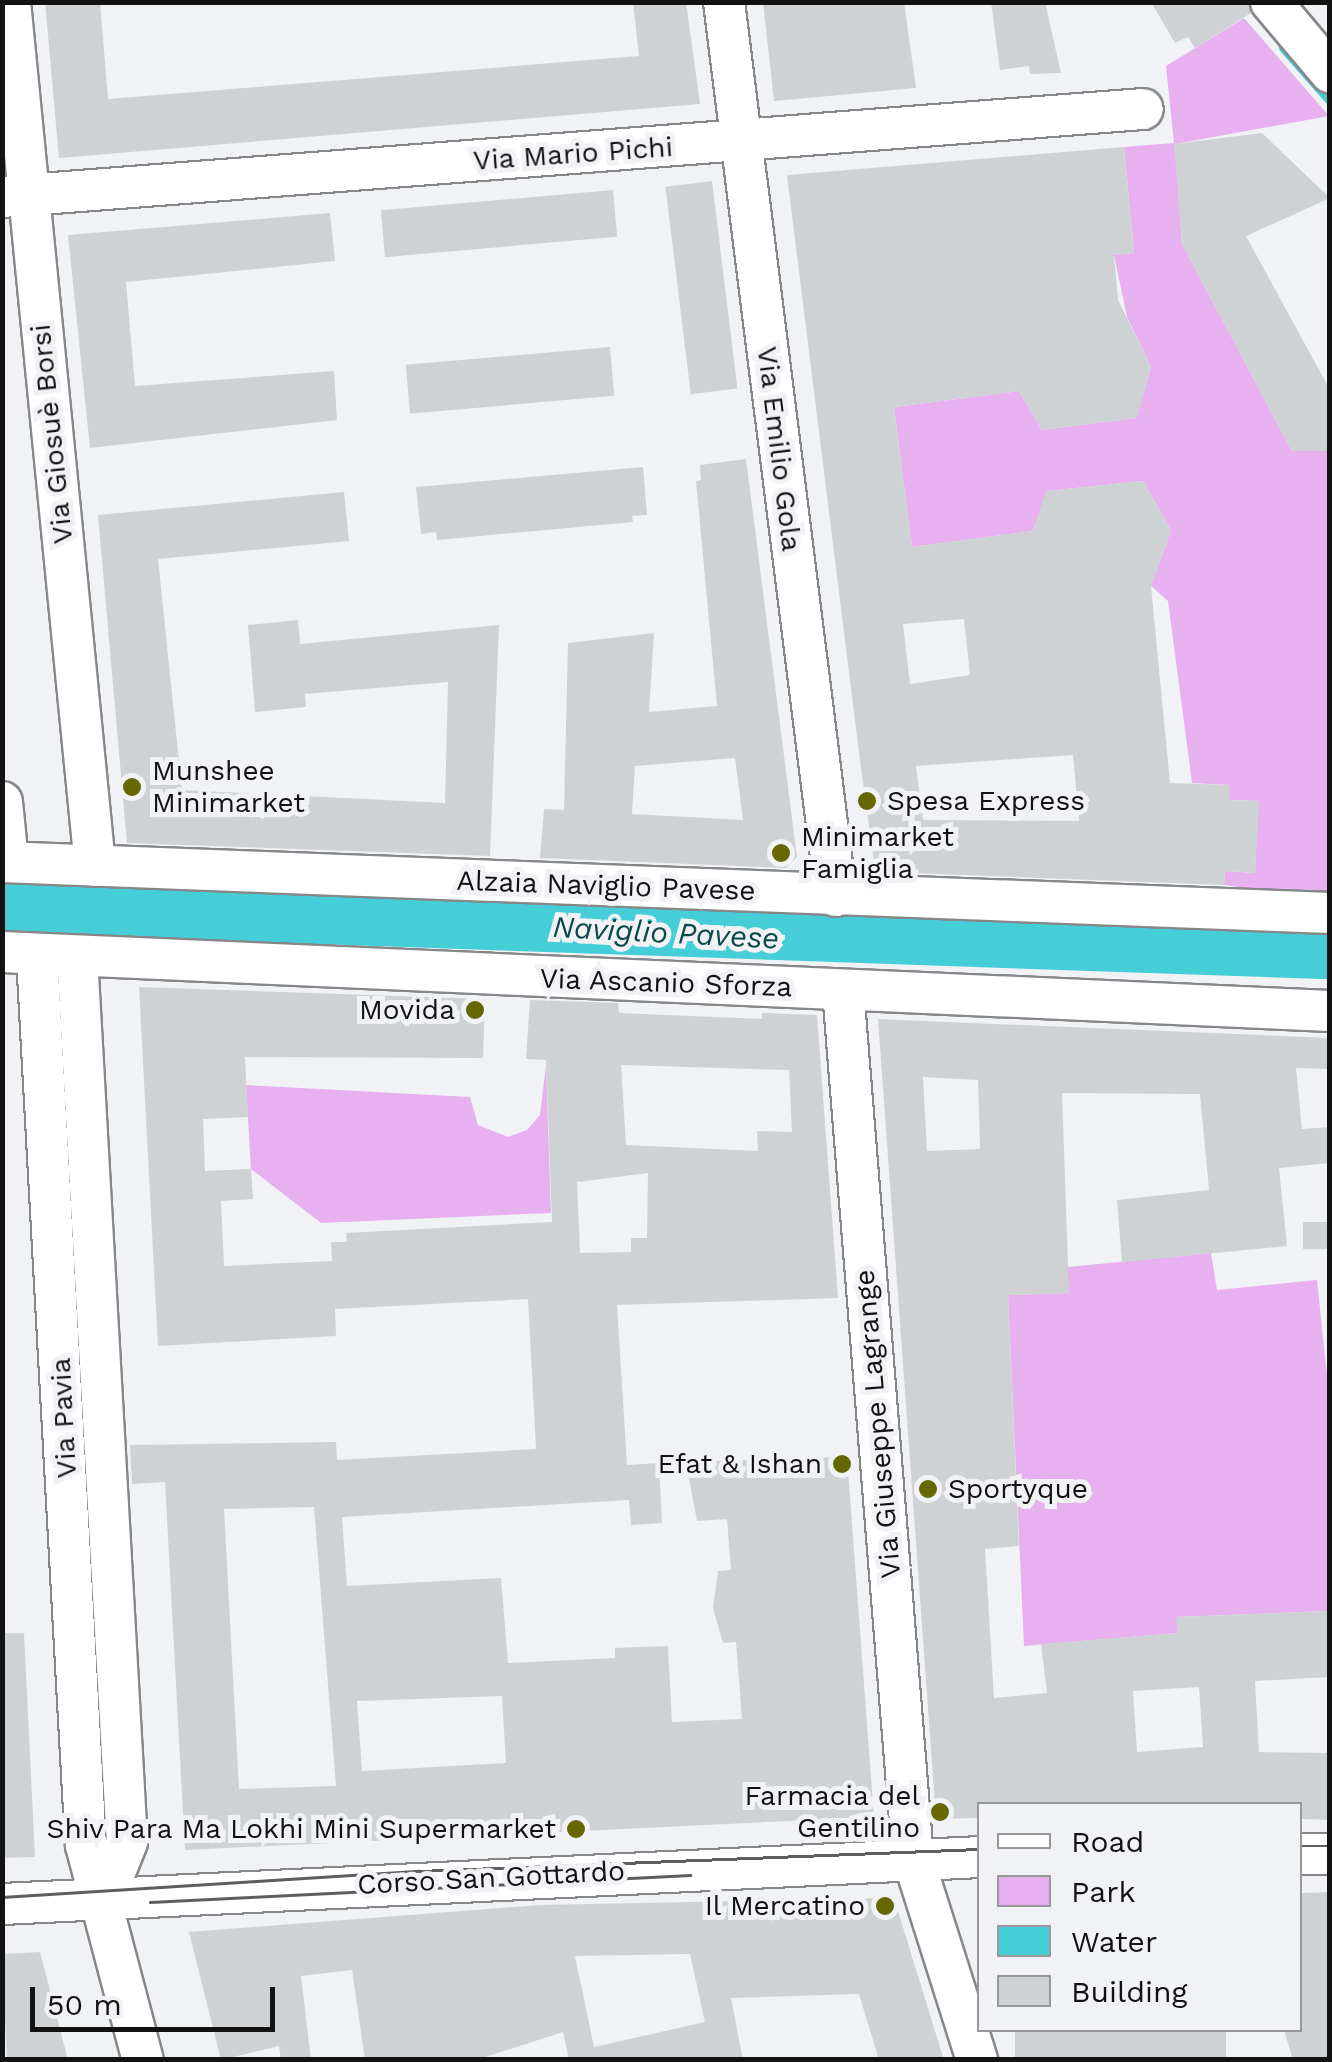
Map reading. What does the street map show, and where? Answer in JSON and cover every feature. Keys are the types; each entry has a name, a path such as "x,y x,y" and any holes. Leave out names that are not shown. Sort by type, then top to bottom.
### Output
{"street":[{"name":"Via Giosuè Borsi","path":"10,2 16,196 94,866"},
{"name":"Via Emilio Gola","path":"724,2 836,896"},
{"path":"1271,2 1330,72"},
{"name":"Via Mario Pichi","path":"16,196 1143,109"},
{"path":"2,802 5,862"},
{"name":"Alzaia Naviglio Pavese","path":"5,862 1330,913"},
{"name":"Via Ascanio Sforza","path":"20,954 1330,1011"},
{"name":"Via Pavia","path":"20,954 67,1112 122,1721 128,1842 105,1897"},
{"name":"Via Pavia","path":"77,957 67,1112 79,1723 86,1845 105,1897"},
{"name":"Via Giuseppe Lagrange","path":"843,990 913,1858 977,2060"},
{"path":"79,1723 122,1721"},
{"path":"1302,1854 1330,1854"},
{"name":"Corso San Gottardo","path":"2,1904 977,1857"},
{"path":"105,1897 143,2060"}],"green space":[{"path":"1244,18 1329,116 1175,144 1182,244 1292,451 1329,451 1329,899 1224,885 1225,871 1255,873 1258,801 1229,800 1229,785 1192,783 1168,601 1151,586 1171,530 1143,481 1047,491 1033,531 912,547 894,407 1019,391 1042,430 1136,418 1151,367 1127,317 1114,255 1134,253 1124,147 1174,143 1166,66"},
{"path":"546,1065 551,1213 321,1223 251,1169 246,1085 470,1097 478,1125 508,1137 527,1130 540,1115"},
{"path":"1211,1253 1217,1290 1317,1280 1330,1404 1329,1611 1177,1617 1178,1633 1024,1646 1008,1295 1068,1293 1068,1267"}],"water":[{"name":"Naviglio Pavese","path":"3,881 1329,927 1327,979 2,933"}],"building":[{"path":"45,2 100,2 108,99 639,56 633,2 686,2 700,104 59,158"},
{"path":"763,2 904,2 916,88 774,101"},
{"path":"991,2 1045,2 1061,73 1030,74 1029,66 1000,70"},
{"path":"1151,2 1248,2 1251,13 1195,48 1188,37 1175,43"},
{"path":"1262,133 1330,198 1246,236 1330,390 1330,451 1292,451 1182,244 1174,144"},
{"path":"1124,147 1134,253 1114,255 1118,300 1151,367 1137,418 1042,430 1019,391 894,407 912,547 1033,531 1046,491 1143,481 1171,530 1151,586 1170,783 1230,785 1229,800 1259,801 1255,873 1225,871 1224,885 884,872 874,862 787,175","holes":["964,619 970,675 910,684 903,624","1073,755 1079,821 923,820 916,766"]},
{"path":"712,181 737,388 691,394 665,187"},
{"path":"613,190 617,237 385,257 381,210"},
{"path":"330,213 335,261 126,282 135,386 334,371 337,420 90,448 68,235"},
{"path":"610,347 614,396 410,414 406,365"},
{"path":"746,459 797,857 786,868 540,858 544,809 564,810 568,643 654,633 649,712 717,706 696,481 701,480 700,465","holes":["735,758 743,820 632,814 635,766"]},
{"path":"643,467 647,515 632,516 633,522 437,540 436,532 421,534 416,487"},
{"path":"344,492 349,541 158,559 182,790 445,803 448,682 305,694 306,707 255,712 248,625 298,620 300,644 499,625 490,856 127,843 98,515"},
{"path":"139,987 485,999 483,1058 245,1057 248,1117 203,1119 205,1171 251,1169 253,1199 221,1201 224,1266 332,1261 331,1242 347,1242 346,1233 552,1222 546,1060 526,1059 530,1000 618,1003 619,1013 762,1019 762,1013 817,1015 838,1298 617,1305 627,1465 659,1463 662,1523 631,1525 629,1500 342,1517 347,1586 501,1578 508,1663 615,1658 615,1648 668,1646 672,1722 742,1719 736,1642 723,1643 713,1608 718,1571 731,1570 727,1519 697,1521 686,1462 847,1457 874,1817 185,1850 165,1482 132,1484 130,1445 336,1442 337,1460 536,1449 528,1299 335,1309 336,1336 158,1346","holes":["621,1065 789,1070 792,1132 757,1131 758,1151 626,1145","648,1173 647,1238 631,1238 631,1252 580,1253 577,1182","314,1507 336,1786 239,1789 224,1509","502,1696 506,1763 362,1771 357,1701"]},
{"path":"878,1019 1330,1038 1330,1069 1296,1068 1302,1129 1330,1127 1330,1163 1279,1168 1287,1246 1122,1262 1117,1200 1209,1190 1200,1094 1062,1093 1069,1293 1008,1295 1019,1546 985,1549 994,1698 1047,1693 1041,1644 1178,1633 1176,1617 1330,1611 1330,1677 1255,1681 1259,1752 1330,1753 1330,1820 1302,1819 1302,1802 977,1802 977,1818 936,1819","holes":["923,1077 978,1080 980,1149 927,1151","1199,1687 1203,1747 1137,1752 1133,1691"]},
{"path":"1303,1222 1330,1222 1330,1249 1303,1249"},
{"path":"2,1633 24,1633 35,1857 2,1858"},
{"path":"1330,1892 1330,2060 1293,2060 1285,2032 1302,2032 1302,1893"},
{"path":"894,1898 944,2060 879,2060 859,1994 731,1998 743,2060 569,2060 563,2032 476,2060 365,2060 352,1970 301,1976 311,2060 281,2060 279,2046 221,2060 189,1932 540,1905","holes":["690,1954 705,2022 594,2047 575,1956"]},
{"path":"40,1952 68,2060 7,2060 2,1954"},
{"path":"1015,2032 1226,2032 1226,2060 1015,2060"}],"waterway":[{"path":"1284,48 1330,100"}],"tram line":[{"path":"1302,1846 1330,1846"},
{"path":"2,1897 419,1871 977,1849"},
{"path":"150,1902 690,1875"}],"place":[{"name":"Munshee Minimarket","path":"132,787"},
{"name":"Spesa Express","path":"867,801"},
{"name":"Minimarket Famiglia","path":"781,853"},
{"name":"Movida","path":"475,1010"},
{"name":"Efat & Ishan","path":"842,1464"},
{"name":"Sportyque","path":"928,1489"},
{"name":"Farmacia del Gentilino","path":"940,1812"},
{"name":"Shiv Para Ma Lokhi Mini Supermarket","path":"576,1829"},
{"name":"Il Mercatino","path":"885,1906"}]}
